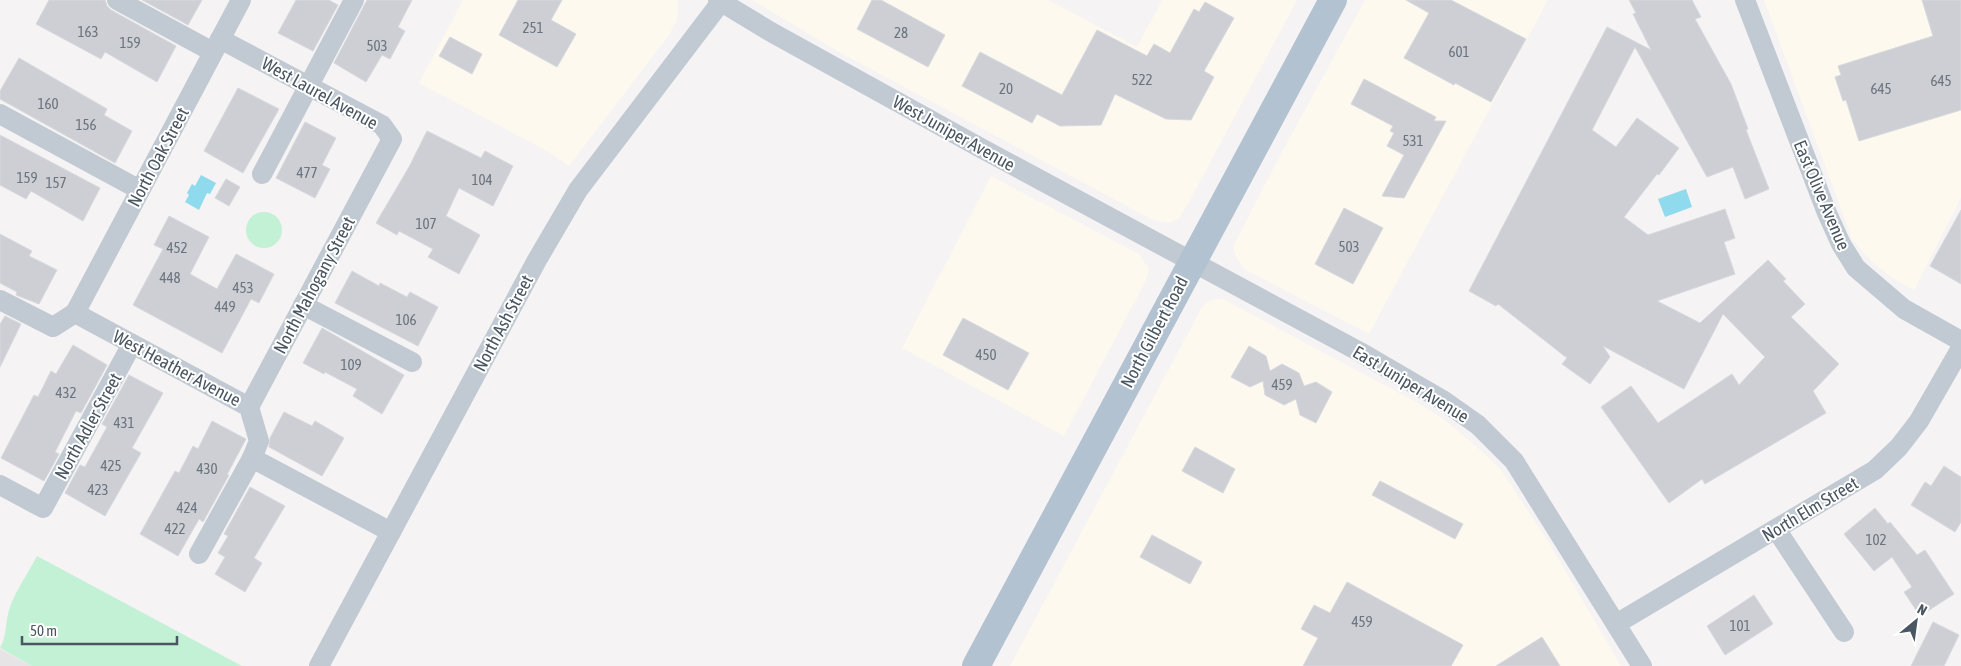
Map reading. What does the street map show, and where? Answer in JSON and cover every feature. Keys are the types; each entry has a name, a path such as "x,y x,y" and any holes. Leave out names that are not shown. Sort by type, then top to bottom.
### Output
{"main road":[{"name":"North Gilbert Road","path":"976,666 1333,0"}],"street":[{"name":"West Laurel Avenue","path":"116,0 309,86 382,125 392,139 378,163"},
{"name":"North Oak Street","path":"75,313 241,0"},
{"path":"262,174 354,0"},
{"name":"East Olive Avenue","path":"1745,0 1827,213 1841,244 1856,268 1904,309 1961,340"},
{"name":"West Juniper Avenue","path":"720,1 771,32 979,147 1192,261"},
{"name":"North Ash Street","path":"319,666 537,260 578,190 720,1"},
{"path":"0,114 140,190"},
{"name":"North Mahogany Street","path":"249,407 378,163"},
{"name":"East Juniper Avenue","path":"1192,261 1382,365 1444,401 1478,425 1514,461 1642,666"},
{"path":"0,300 53,326 75,313"},
{"path":"303,305 412,362"},
{"name":"West Heather Avenue","path":"75,313 249,407 255,449"},
{"name":"North Adler Street","path":"0,485 43,508 132,344"},
{"name":"North Elm Street","path":"1616,624 1874,470 1899,447 1919,420 1961,348"},
{"path":"199,554 255,449 355,514 391,532"},
{"path":"1776,530 1844,632"}],"shaded area":[{"path":"463,0 678,0 678,2 677,20 669,35 569,166 549,152 419,83"},
{"path":"752,0 1048,0 1137,47 1162,0 1297,0 1189,202 1179,218 1170,223 1153,220 841,53"},
{"path":"1365,0 1548,0 1369,334 1244,269 1234,253 1234,245 1277,161"},
{"path":"1764,0 1961,0 1961,198 1914,290 1892,278 1871,261 1852,239"},
{"path":"991,176 1139,254 1149,269 1146,280 1064,436 902,348"},
{"path":"1223,299 1420,404 1446,421 1478,448 1501,470 1549,543 1621,666 1010,666 1202,307 1207,302"},
{"path":"0,649 32,666 0,666"}],"green space":[{"path":"264,212 271,213 277,217 281,223 281,237 277,243 271,247 264,248 257,247 251,243 247,237 246,230 247,223 251,217 257,213"},
{"path":"37,556 242,666 32,666 0,648 4,638 8,612"}],"water":[{"path":"201,175 216,183 210,194 207,193 199,210 185,202 192,184 195,186"},
{"path":"1686,189 1692,207 1665,217 1658,199"}],"building":[{"path":"49,0 105,0 111,10 176,46 157,82 105,52 101,59 36,24"},
{"path":"142,0 202,0 188,25"},
{"path":"296,0 329,0 338,5 313,51 278,33"},
{"path":"367,0 412,0 398,27 405,31 390,59 382,55 366,82 334,63"},
{"path":"518,0 562,0 551,20 576,34 557,67 499,35"},
{"path":"872,0 881,0 945,35 928,67 857,29"},
{"path":"1406,0 1451,0 1526,39 1491,102 1455,83 1454,85 1404,58 1429,13"},
{"path":"1629,0 1692,0 1701,17 1695,19 1731,84 1748,129 1746,130 1769,189 1745,199 1733,167 1707,177 1635,47 1592,130 1616,147 1637,118 1679,148 1624,217 1648,235 1725,209 1735,238 1724,242 1735,274 1657,301 1700,323 1768,260 1786,279 1783,281 1805,304 1791,317 1839,364 1813,391 1826,413 1705,484 1702,479 1669,503 1601,407 1631,386 1658,423 1732,374 1739,385 1765,357 1723,314 1684,389 1603,346 1610,357 1590,384 1562,364 1567,358 1498,304 1496,306 1469,291 1607,27 1651,50 1633,14 1636,13"},
{"path":"1922,0 1961,0 1961,110 1859,141 1846,100 1843,101 1835,77 1841,75 1838,66 1933,36"},
{"path":"1205,2 1234,18 1204,71 1214,77 1191,120 1166,119 1115,94 1101,125 1060,126 1037,114 1032,123 962,86 980,52 1062,95 1097,30 1147,56 1154,44 1170,53 1194,9 1199,12"},
{"path":"450,37 482,54 472,74 439,56"},
{"path":"19,58 107,109 104,115 132,131 115,163 0,99 0,91"},
{"path":"1364,79 1436,117 1434,121 1446,121 1404,198 1382,196 1404,155 1387,146 1394,133 1390,131 1393,126 1351,104"},
{"path":"238,88 279,109 243,173 204,151"},
{"path":"305,122 336,138 322,165 330,169 315,198 276,178"},
{"path":"427,131 481,158 485,151 513,166 493,206 459,188 446,216 480,235 459,274 428,257 433,249 399,231 397,235 376,223 409,167"},
{"path":"0,135 100,188 83,221 31,191 26,199 0,185"},
{"path":"226,179 240,187 229,206 215,198"},
{"path":"1344,208 1383,228 1353,284 1315,264"},
{"path":"1961,210 1961,284 1930,266"},
{"path":"169,216 209,237 190,274 217,289 236,254 274,274 259,303 251,299 222,353 133,305 163,249 154,245"},
{"path":"0,234 32,251 29,256 57,270 39,304 16,295 17,292 0,283"},
{"path":"352,271 379,286 380,283 407,297 410,292 438,307 418,346 335,303"},
{"path":"5,316 21,324 0,367 0,324"},
{"path":"963,318 1029,353 1008,390 943,355"},
{"path":"322,328 404,375 382,414 353,396 357,389 303,363"},
{"path":"73,345 107,365 81,413 76,411 55,452 59,454 44,481 1,458 34,395 38,397 51,371 56,374"},
{"path":"1249,346 1266,356 1270,371 1282,364 1299,373 1304,386 1316,382 1332,392 1316,423 1300,415 1296,399 1284,405 1265,395 1263,381 1250,387 1231,377"},
{"path":"129,375 163,393 132,448 141,453 105,516 65,493 80,465 85,467 107,427 102,424"},
{"path":"284,412 312,426 315,421 344,438 322,476 269,447 270,438"},
{"path":"212,421 246,439 203,522 199,519 178,556 140,534 175,471 179,473 193,446 198,449"},
{"path":"1195,447 1235,469 1223,493 1182,471"},
{"path":"1944,466 1961,477 1961,522 1955,532 1911,505 1925,482 1931,486"},
{"path":"1380,481 1463,524 1455,539 1372,495"},
{"path":"250,487 285,506 254,558 262,563 245,592 215,574 225,557 218,553 228,536 224,534"},
{"path":"1875,508 1888,524 1890,522 1917,555 1925,550 1954,594 1920,616 1904,592 1912,587 1892,557 1874,571 1844,534"},
{"path":"1152,535 1202,562 1190,584 1140,557"},
{"path":"1347,582 1463,645 1451,666 1303,666 1318,638 1301,629 1314,605 1330,613"},
{"path":"1754,595 1773,624 1725,655 1707,626"},
{"path":"1933,622 1959,635 1944,666 1911,666"},
{"path":"1542,637 1560,666 1496,666"}]}
